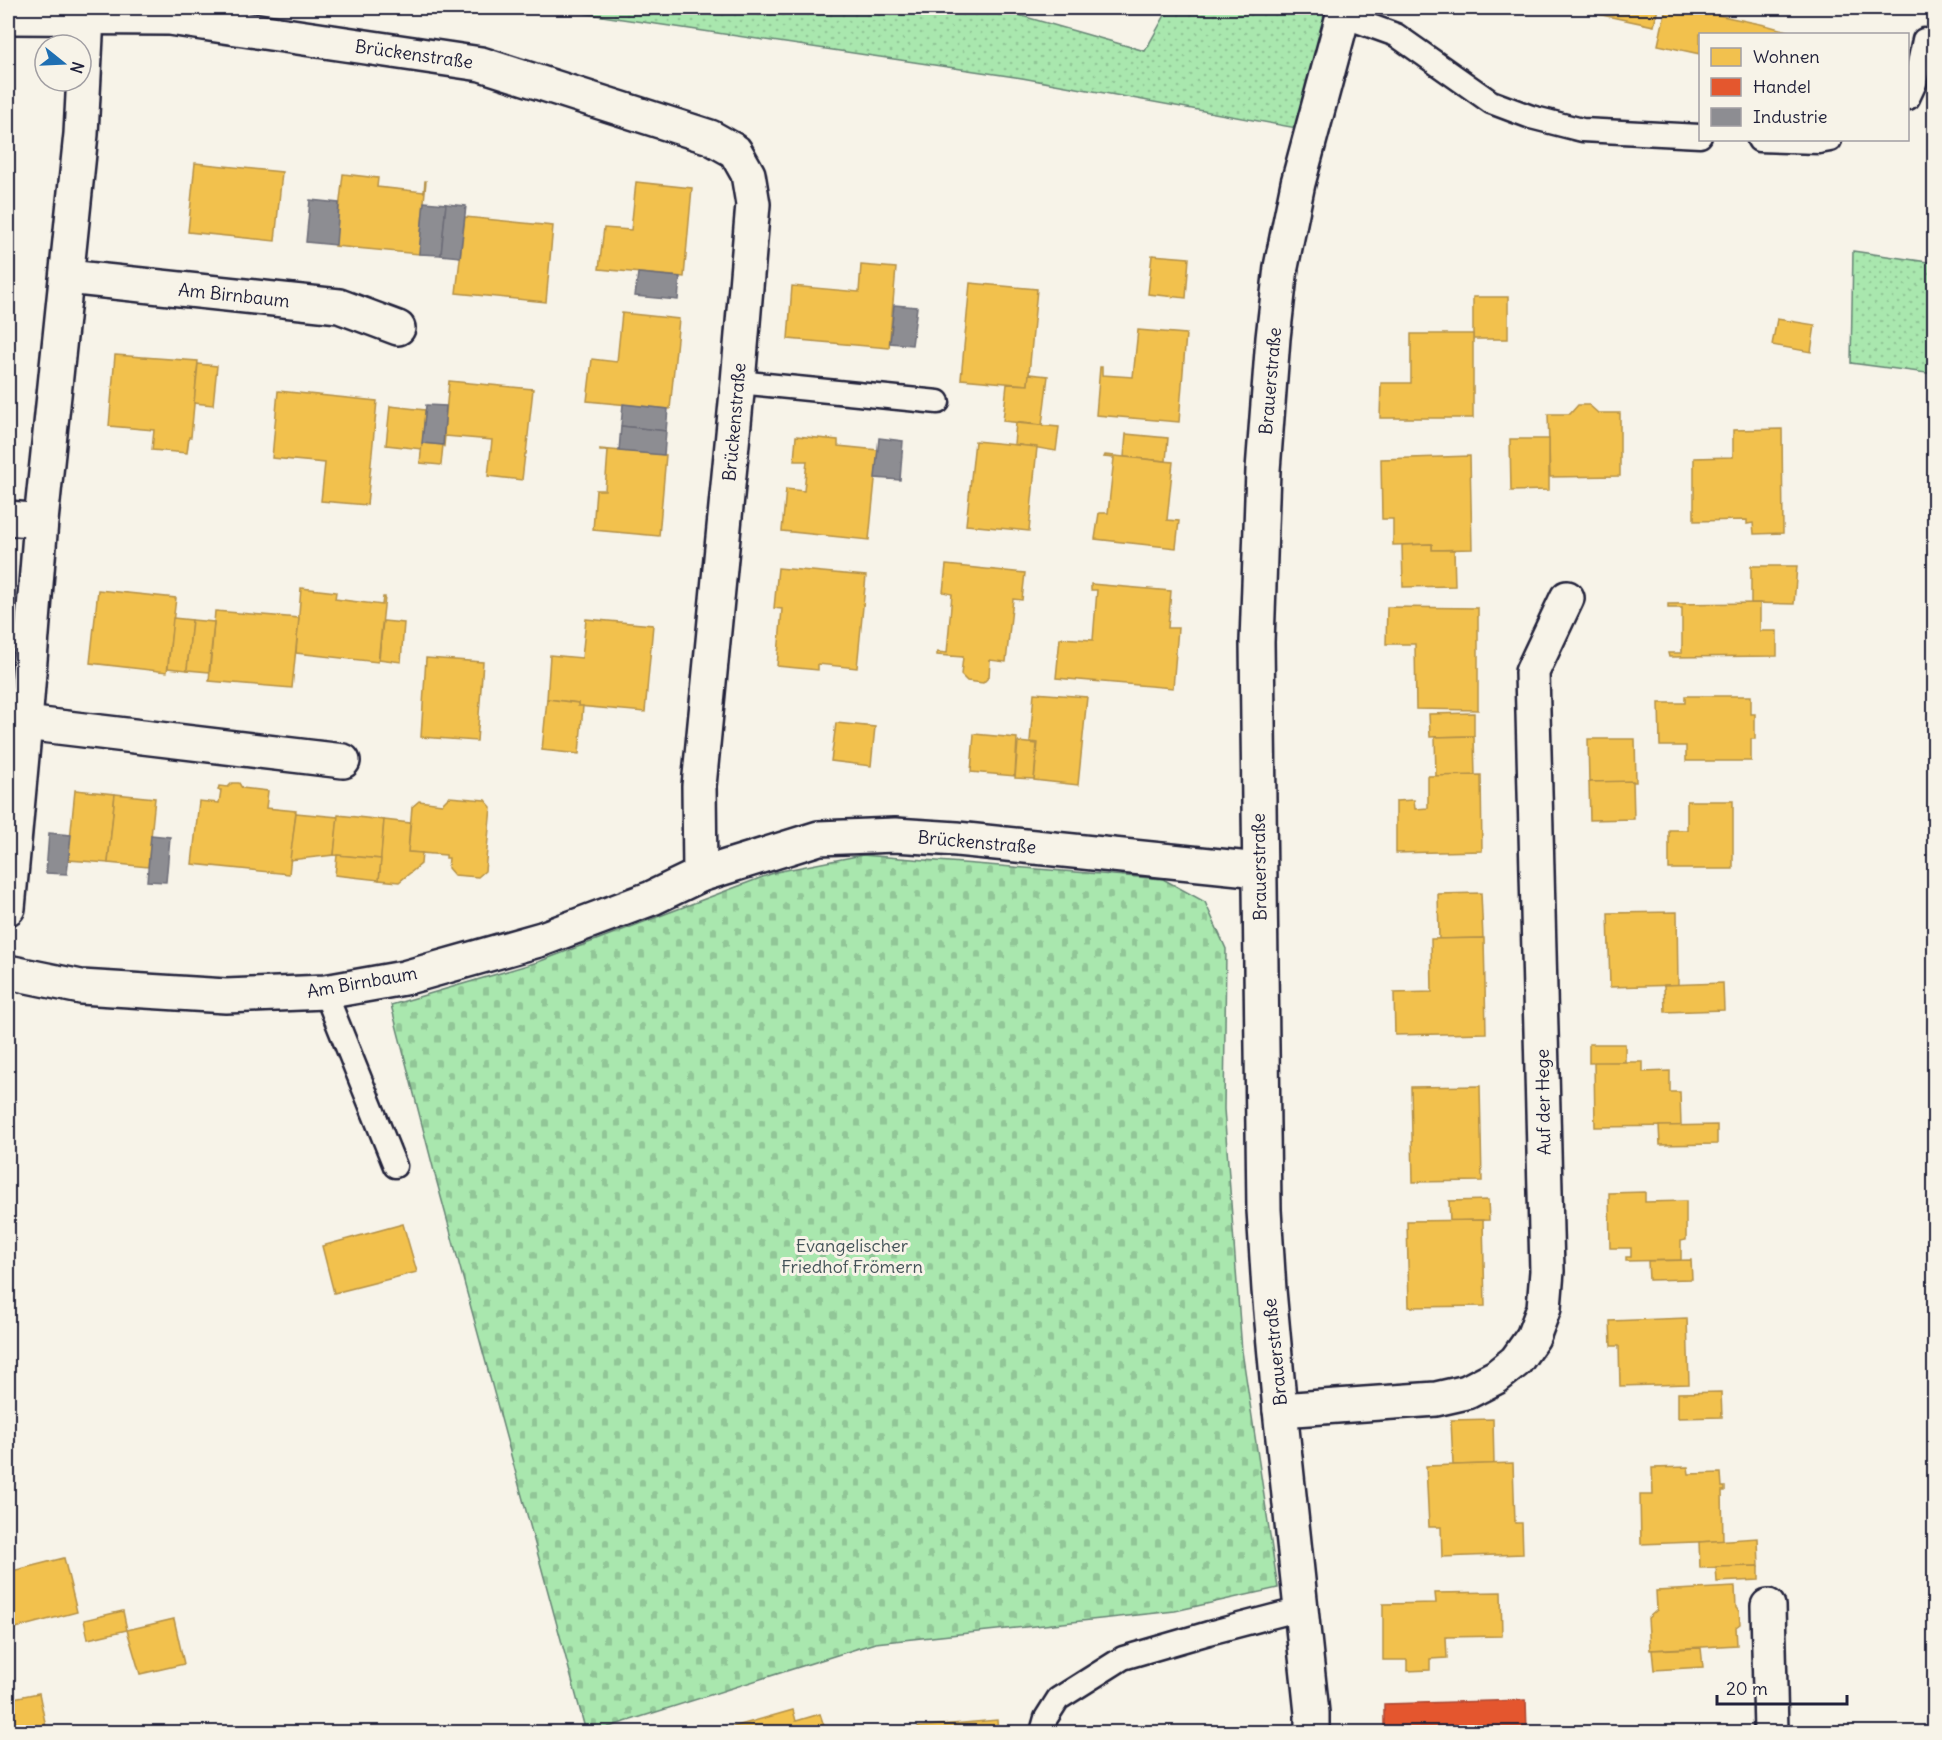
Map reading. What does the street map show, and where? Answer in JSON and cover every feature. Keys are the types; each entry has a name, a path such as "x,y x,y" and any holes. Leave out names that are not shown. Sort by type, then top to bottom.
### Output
{"street":[{"name":"Brauerstraße","path":"1312,1732 1312,1713 1280,1410 1264,1210 1257,630 1263,470 1281,267 1298,183 1344,12"},
{"name":"Brückenstraße","path":"8,17 169,18 481,64 710,137 735,151 748,174 753,204 699,786 700,875 819,838 895,835 957,839 1259,870"},
{"path":"8,908 26,723 41,521 81,134 87,17"},
{"name":"Am Birnbaum","path":"67,277 339,306 398,328"},
{"path":"8,518 41,521"},
{"name":"Auf der Hege","path":"1280,1410 1436,1400 1467,1392 1496,1377 1516,1361 1533,1337 1544,1308 1547,1271 1532,672 1567,598"},
{"path":"26,723 343,761"},
{"name":"Am Birnbaum","path":"8,972 81,987 226,996 326,992 404,978 542,939 652,898 700,875"},
{"path":"1768,1606 1771,1732"}],"lane":[{"path":"1344,12 1396,35 1491,102 1531,117 1582,130 1699,136"},
{"path":"1909,96 1916,83 1924,40"},
{"path":"1789,141 1824,141"},
{"path":"738,382 938,402"},
{"path":"326,992 395,1166"},
{"path":"1042,1732 1046,1718 1058,1699 1123,1658 1300,1609"}],"green space":[{"path":"548,8 994,8 1145,51 1169,8 1336,8 1302,129 1022,78"},
{"path":"1853,251 1934,263 1934,374 1851,363"},
{"name":"Evangelischer Friedhof Frömern","path":"862,855 1163,879 1205,902 1226,949 1224,1109 1242,1351 1278,1588 1175,1611 875,1643 593,1732 586,1732 391,1005 538,962 776,872"}],"building: Wohnen":[{"path":"1578,8 1658,8 1654,26 1578,10"},
{"path":"1666,8 1684,8 1794,33 1699,33 1699,54 1658,45"},
{"path":"8,122 16,123 8,197"},
{"path":"195,163 282,172 275,241 188,232"},
{"path":"343,174 378,178 377,187 424,192 426,181 419,254 335,246"},
{"path":"636,182 692,188 684,277 599,269 604,228 631,230"},
{"path":"465,217 553,226 546,302 456,293"},
{"path":"1152,255 1189,258 1186,298 1148,294"},
{"path":"861,265 896,268 889,348 788,339 792,286 859,292"},
{"path":"970,283 1037,289 1028,385 961,379"},
{"path":"1473,297 1508,297 1508,339 1473,339"},
{"path":"622,313 679,319 670,409 587,401 592,359 617,362"},
{"path":"1777,319 1815,325 1811,352 1772,345"},
{"path":"1138,330 1186,334 1179,422 1096,415 1100,367 1102,367 1102,375 1133,377"},
{"path":"1411,334 1473,334 1473,418 1380,418 1381,383 1411,383"},
{"path":"115,355 198,361 191,437 189,437 187,453 152,450 154,430 109,426"},
{"path":"198,364 217,366 213,405 194,403"},
{"path":"1029,374 1048,376 1042,425 1003,421 1007,384 1028,385"},
{"path":"449,381 533,389 522,480 488,476 492,440 445,436 443,445"},
{"path":"278,391 377,401 367,505 321,501 325,463 272,458"},
{"path":"1578,405 1589,405 1598,413 1620,413 1620,476 1550,477 1548,414 1570,414"},
{"path":"390,406 425,410 422,449 386,445"},
{"path":"1016,423 1059,427 1056,451 1014,444"},
{"path":"1782,429 1783,533 1754,534 1753,523 1747,524 1747,520 1694,521 1694,458 1733,457 1733,430"},
{"path":"1126,434 1168,438 1166,461 1124,457"},
{"path":"796,436 838,440 838,446 878,450 869,540 782,531 786,489 804,491 807,461 794,461"},
{"path":"1510,439 1549,439 1549,490 1511,491"},
{"path":"975,441 1037,447 1029,531 966,525"},
{"path":"422,443 443,445 441,465 420,463"},
{"path":"600,449 666,455 659,536 593,530 596,490 605,490 608,451 600,451"},
{"path":"1105,455 1173,462 1167,520 1179,521 1176,548 1095,539 1099,513 1108,513 1114,458 1104,457"},
{"path":"1470,456 1472,549 1432,550 1432,544 1393,545 1393,519 1382,519 1381,459"},
{"path":"1432,544 1432,550 1454,550 1455,586 1403,587 1402,545"},
{"path":"946,565 1025,573 1022,600 1013,599 1006,662 990,660 989,677 983,683 967,681 961,675 963,657 937,655 937,652 947,653 952,594 943,592"},
{"path":"1751,566 1797,566 1794,604 1751,603"},
{"path":"778,568 866,576 857,668 818,664 818,670 777,666 782,609 774,608"},
{"path":"1091,584 1171,591 1168,628 1178,628 1173,688 1056,678 1060,638 1093,640 1097,590 1091,590"},
{"path":"301,588 336,592 335,599 382,605 383,597 385,597 378,662 296,653"},
{"path":"98,590 176,598 167,672 90,663"},
{"path":"1760,603 1760,631 1777,631 1777,656 1669,657 1668,653 1682,653 1682,608 1668,608 1668,604"},
{"path":"1387,607 1478,608 1478,710 1416,709 1415,644 1386,644"},
{"path":"215,611 299,618 292,688 209,681"},
{"path":"173,618 192,620 187,670 168,668"},
{"path":"586,619 653,625 645,712 578,706 578,703 547,699 550,655 582,658"},
{"path":"192,620 214,622 209,672 187,670"},
{"path":"383,621 404,623 401,662 379,659"},
{"path":"426,658 483,662 477,741 421,737"},
{"path":"1034,693 1087,697 1078,785 1034,780 1038,743 1030,742"},
{"path":"1685,696 1751,696 1751,714 1755,714 1755,739 1751,739 1751,761 1686,761 1686,746 1660,746 1659,703 1685,703"},
{"path":"547,699 578,703 578,706 583,706 579,754 542,750"},
{"path":"1474,713 1474,736 1430,737 1429,714"},
{"path":"836,723 875,727 871,766 831,761"},
{"path":"974,734 1017,738 1015,776 971,772"},
{"path":"1474,736 1475,776 1436,776 1435,737"},
{"path":"1588,739 1635,739 1636,782 1589,782"},
{"path":"1018,742 1037,744 1034,779 1015,778"},
{"path":"1481,775 1482,851 1396,853 1396,801 1414,800 1415,809 1428,808 1428,776"},
{"path":"1633,781 1634,819 1590,820 1589,782"},
{"path":"232,783 239,783 242,788 268,791 266,808 296,811 289,874 192,864 199,801 219,803 221,790 218,790 219,786 228,787"},
{"path":"75,790 115,794 108,863 68,860"},
{"path":"115,794 155,798 148,867 108,863"},
{"path":"449,797 485,800 491,807 485,871 478,877 454,875 448,868 449,858 446,858 446,855 408,852 412,807 419,801 442,804"},
{"path":"1687,801 1733,801 1733,869 1669,869 1669,830 1687,830"},
{"path":"296,813 338,817 334,855 290,860"},
{"path":"338,815 384,820 381,859 334,855"},
{"path":"384,820 410,823 408,852 422,853 421,864 399,882 379,880"},
{"path":"337,855 381,859 379,880 335,875"},
{"path":"1481,893 1483,938 1439,939 1438,894"},
{"path":"1677,912 1678,985 1610,987 1608,913"},
{"path":"1484,938 1486,1033 1395,1035 1394,993 1432,992 1431,939"},
{"path":"1723,983 1724,1010 1665,1012 1664,985"},
{"path":"1589,1044 1625,1044 1625,1062 1589,1063"},
{"path":"1594,1062 1643,1062 1643,1072 1670,1071 1670,1092 1680,1092 1681,1126 1595,1127"},
{"path":"1480,1086 1482,1181 1413,1182 1411,1087"},
{"path":"1717,1125 1717,1144 1660,1145 1659,1126"},
{"path":"1645,1192 1645,1202 1686,1201 1686,1240 1681,1241 1681,1260 1626,1261 1626,1257 1631,1257 1631,1248 1610,1248 1609,1193"},
{"path":"1488,1200 1489,1220 1450,1221 1449,1201"},
{"path":"1483,1220 1485,1306 1409,1307 1407,1221"},
{"path":"403,1224 417,1272 334,1293 322,1246"},
{"path":"1691,1260 1692,1279 1649,1280 1648,1261"},
{"path":"1687,1318 1689,1384 1620,1386 1619,1346 1611,1346 1610,1321"},
{"path":"1721,1392 1722,1417 1678,1418 1678,1393"},
{"path":"1493,1419 1494,1464 1453,1465 1451,1420"},
{"path":"1513,1463 1515,1523 1522,1523 1523,1554 1442,1557 1441,1527 1429,1527 1426,1466"},
{"path":"1688,1467 1689,1474 1721,1473 1722,1487 1725,1487 1725,1491 1722,1491 1723,1541 1641,1544 1640,1495 1653,1495 1652,1468"},
{"path":"1758,1538 1759,1566 1700,1568 1699,1542"},
{"path":"64,1558 77,1612 8,1630 8,1572"},
{"path":"1759,1566 1759,1580 1717,1582 1716,1567"},
{"path":"1735,1587 1736,1608 1739,1611 1740,1624 1736,1627 1737,1645 1650,1650 1648,1618 1657,1610 1656,1591"},
{"path":"1501,1592 1502,1636 1446,1637 1447,1658 1430,1659 1430,1670 1407,1671 1407,1660 1383,1660 1383,1604 1436,1603 1435,1593"},
{"path":"123,1611 127,1630 88,1639 84,1620"},
{"path":"174,1619 184,1664 140,1674 127,1630"},
{"path":"1701,1648 1703,1667 1654,1670 1652,1650"},
{"path":"39,1693 47,1732 8,1732 8,1699"},
{"path":"793,1710 796,1721 820,1714 826,1732 715,1732"},
{"path":"997,1720 998,1732 919,1732 918,1727"}],"building: Handel":[{"path":"1526,1700 1527,1732 1384,1732 1384,1704"}],"building: Industrie":[{"path":"310,200 339,203 336,245 306,242"},
{"path":"424,202 446,204 441,255 419,254"},
{"path":"446,204 466,206 460,257 441,255"},
{"path":"638,273 680,277 678,300 635,296"},
{"path":"894,305 917,307 912,345 890,343"},
{"path":"623,404 668,409 666,431 621,426"},
{"path":"426,405 446,406 443,445 422,443"},
{"path":"621,426 666,431 664,455 619,451"},
{"path":"879,438 903,441 900,480 875,478"},
{"path":"49,833 71,835 67,874 46,873"},
{"path":"151,835 170,837 166,882 147,881"}]}
